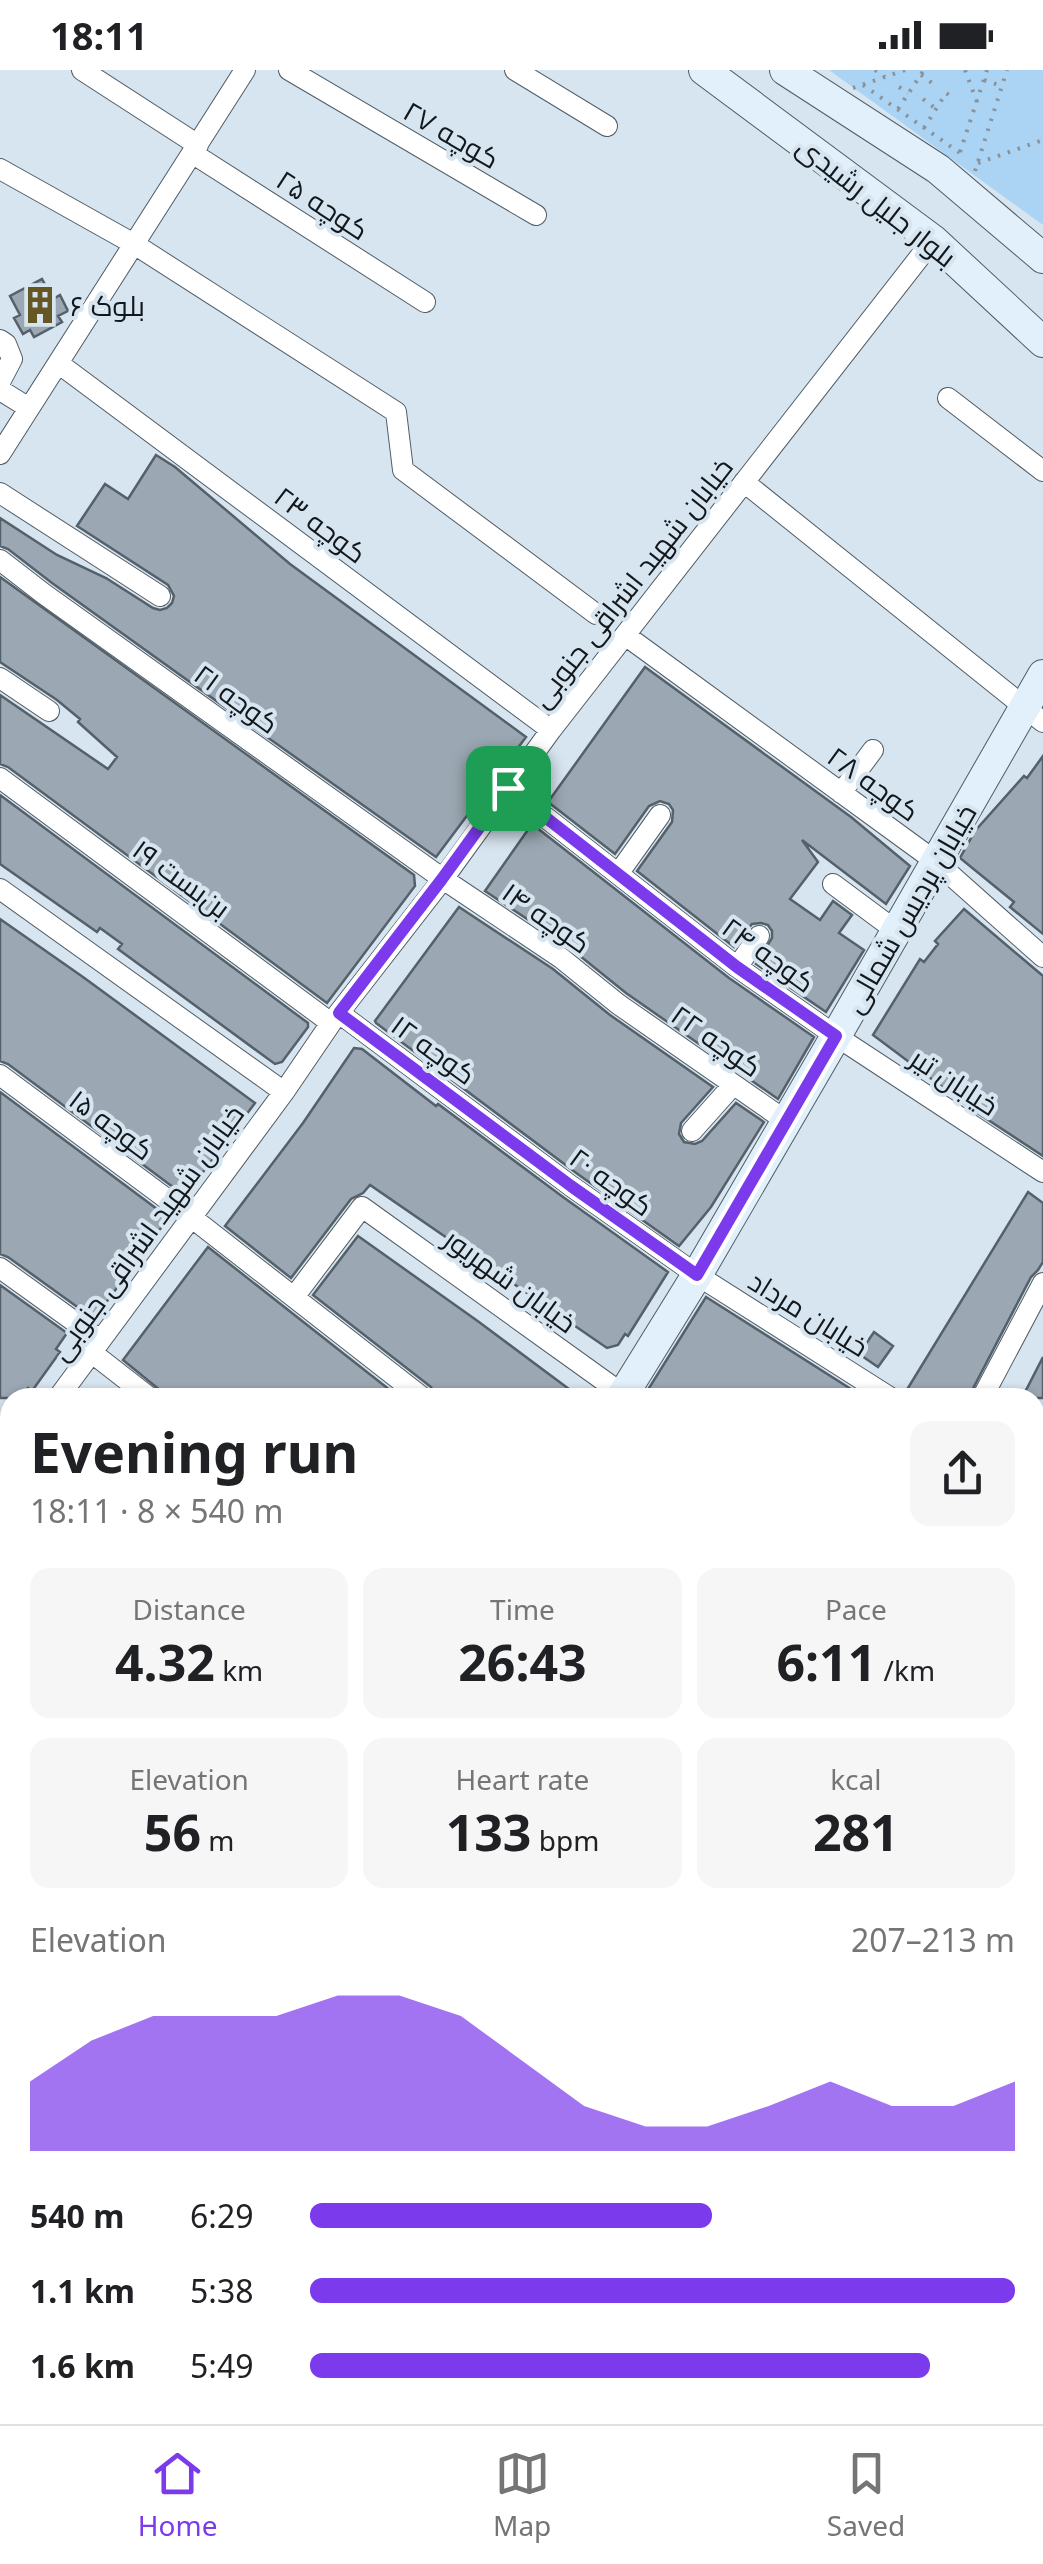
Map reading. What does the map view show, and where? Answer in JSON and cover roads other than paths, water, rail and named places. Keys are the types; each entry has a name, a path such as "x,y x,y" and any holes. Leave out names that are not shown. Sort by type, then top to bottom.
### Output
{"street":[{"path":"82,70 195,149"},
{"path":"0,454 246,70"},
{"name":"کوچه ۲۷","path":"289,70 536,215"},
{"path":"515,70 606,126"},
{"name":"بلوار جلیل رشیدی","path":"704,70 933,240 1043,342"},
{"name":"بلوار جلیل رشیدی","path":"785,70 938,169 1043,258"},
{"name":"کوچه ۲۵","path":"195,149 425,302"},
{"path":"0,169 134,244 396,412 403,470 596,614"},
{"name":"خیابان شهید اشراقی جنوبی","path":"65,1388 551,730 933,240"},
{"path":"0,340 12,359 0,382"},
{"name":"کوچه ۲۳","path":"58,363 551,730"},
{"path":"0,390 30,408"},
{"path":"948,398 1043,471"},
{"path":"744,482 1034,714"},
{"path":"0,492 160,596"},
{"name":"کوچه ۲۱","path":"0,560 442,879"},
{"name":"کوچه ۲۸","path":"625,636 935,861 1043,958"},
{"name":"خیابان پردیس شمالی","path":"629,1388 935,861 1034,714 1043,675"},
{"path":"0,678 50,711"},
{"path":"842,793 873,750"},
{"name":"بن‌بست ۱۹","path":"0,778 335,1018"},
{"name":"کوچه ۲۴","path":"508,788 737,967 836,1036"},
{"path":"618,874 660,815"},
{"name":"کوچه ۱۴","path":"442,879 562,958 618,1004"},
{"path":"832,884 896,930"},
{"path":"0,889 284,1092"},
{"path":"737,967 759,936"},
{"name":"کوچه ۲۲","path":"618,1004 786,1120"},
{"name":"کوچه ۱۲","path":"335,1018 496,1129"},
{"name":"خیابان تیر","path":"836,1036 1043,1172"},
{"name":"کوچه ۱۵","path":"0,1075 191,1217 410,1388"},
{"path":"692,1132 734,1085"},
{"name":"کوچه ۲۰","path":"496,1129 697,1275"},
{"name":"خیابان شهریور","path":"294,1298 362,1207 613,1388"},
{"path":"0,1268 96,1346 140,1388"},
{"name":"خیابان مرداد","path":"697,1275 875,1388"},
{"path":"987,1388 1043,1283"}],"place":[{"name":"بلوک ۶","path":"40,305"}]}
